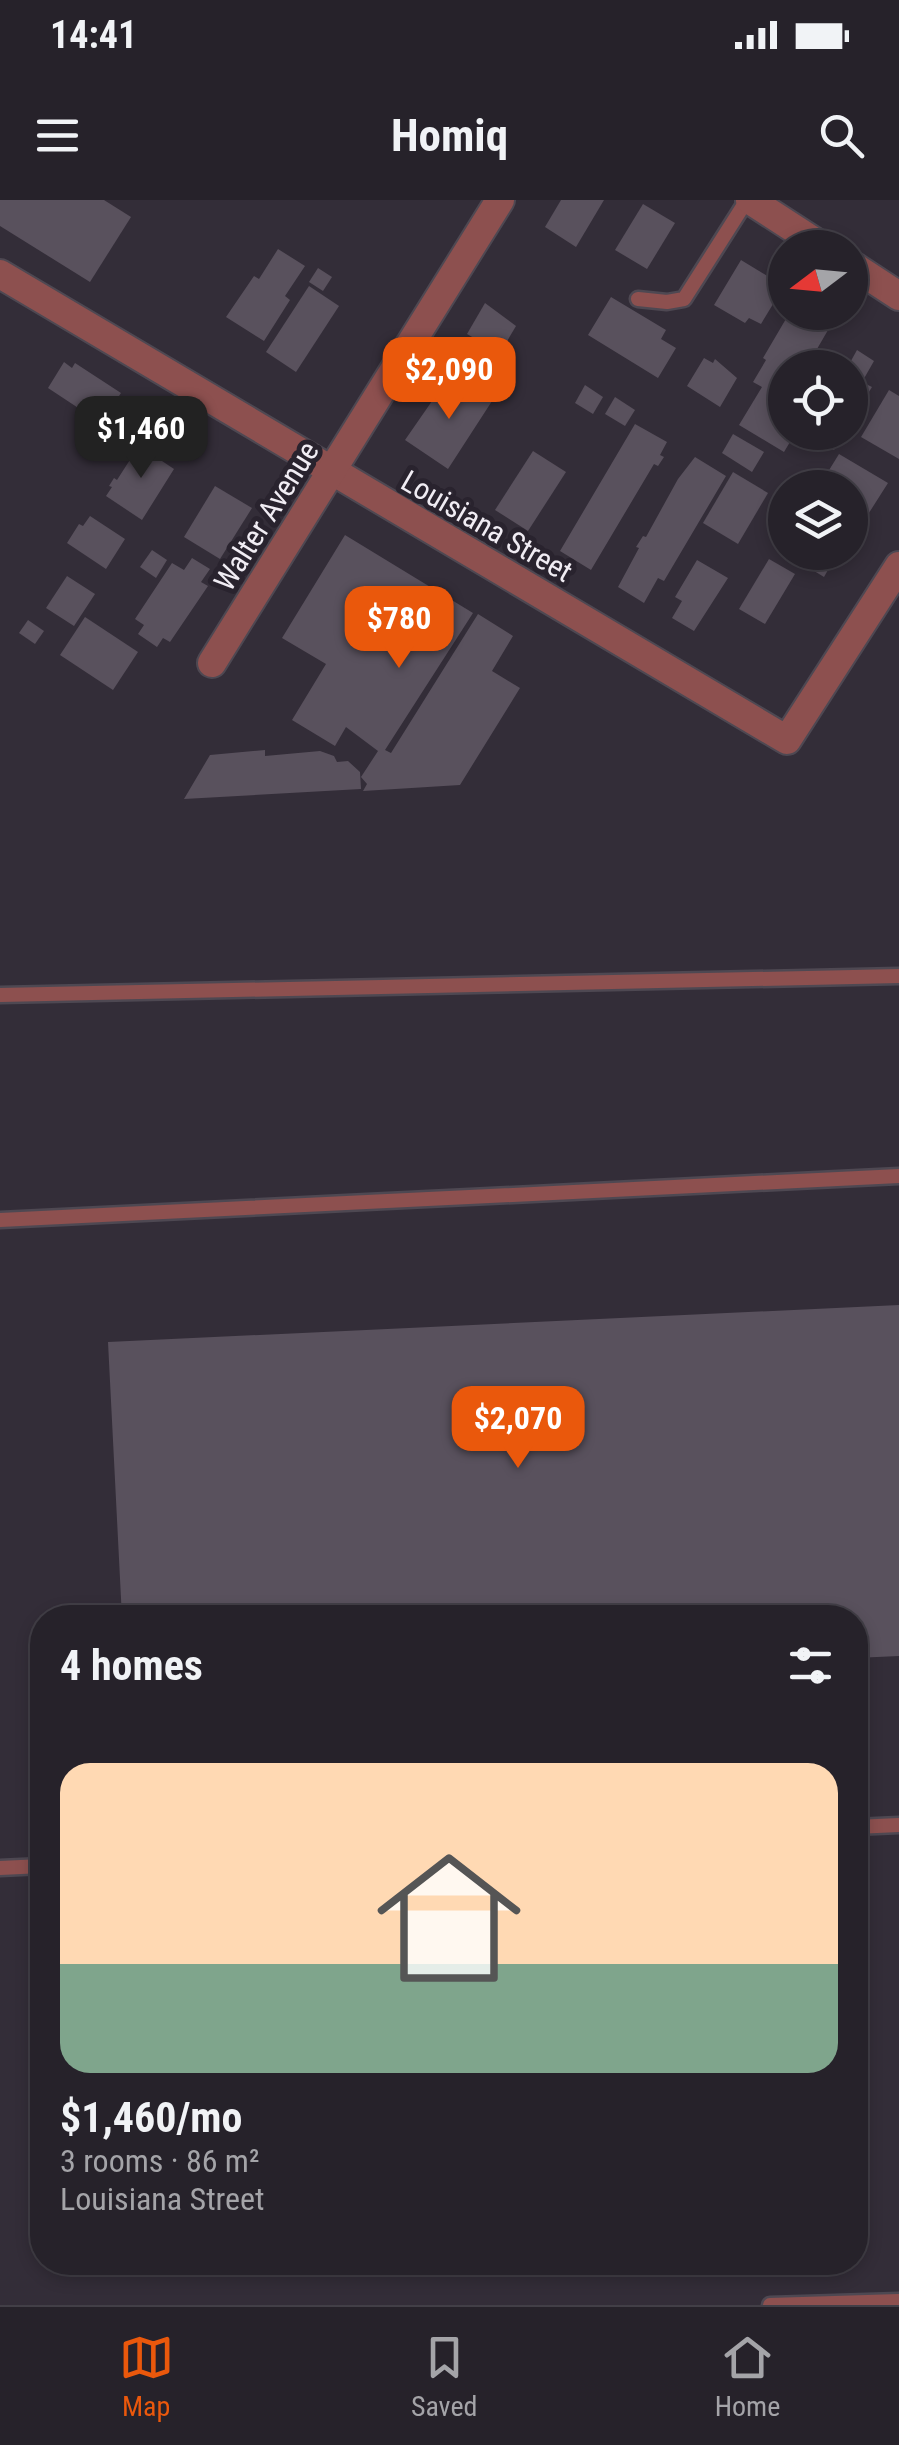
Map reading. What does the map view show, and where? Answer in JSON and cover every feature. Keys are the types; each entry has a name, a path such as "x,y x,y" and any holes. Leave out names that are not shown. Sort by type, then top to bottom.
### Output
{"street":[{"name":"Walter Avenue","path":"212,663 500,200"},
{"path":"748,200 796,230"},
{"name":"Louisiana Street","path":"0,274 787,740 899,566"},
{"path":"868,276 899,296"}],"lane":[{"path":"638,299 684,299 748,200"},
{"path":"0,995 899,976"},
{"path":"0,1220 899,1176"},
{"path":"868,1826 899,1825"},
{"path":"0,1868 30,1867"},
{"path":"770,2305 899,2301"}],"building":[{"path":"0,200 104,200 131,217 90,282 0,226"},
{"path":"561,200 604,200 576,247 545,227"},
{"path":"643,204 675,223 647,269 615,250"},
{"path":"278,249 305,266 285,296 290,300 264,341 226,317 254,276 259,279"},
{"path":"741,260 768,276 768,312 761,324 749,318 745,323 714,305"},
{"path":"318,268 332,277 323,291 309,282"},
{"path":"309,286 339,306 296,372 266,352"},
{"path":"611,297 666,330 661,339 676,348 658,378 588,335"},
{"path":"485,303 516,326 500,353 467,334"},
{"path":"779,330 828,330 816,350 768,350 768,442 739,425 762,387 753,382 766,360 763,358"},
{"path":"704,358 713,363 715,359 737,378 720,407 687,386"},
{"path":"64,362 72,368 75,363 121,393 101,423 48,388"},
{"path":"448,378 470,393 475,385 494,398 448,469 405,440"},
{"path":"585,385 603,397 593,414 575,403"},
{"path":"889,390 899,396 899,459 868,441 868,425"},
{"path":"615,397 635,410 625,426 605,414"},
{"path":"635,424 667,442 660,455 664,457 658,466 654,464 591,570 560,551"},
{"path":"733,434 764,452 752,472 722,453"},
{"path":"142,441 166,456 162,461 174,469 142,520 106,496 114,478 117,480"},
{"path":"533,451 566,472 528,531 495,510"},
{"path":"839,454 866,470 829,470"},
{"path":"695,457 726,476 664,581 658,578 644,603 618,587 639,548 636,547"},
{"path":"868,471 888,483 868,514"},
{"path":"733,472 768,493 738,544 703,523"},
{"path":"215,486 252,508 220,559 184,537"},
{"path":"90,516 125,539 106,569 67,543 79,524 83,526"},
{"path":"345,535 473,613 385,750 391,753 478,614 513,636 492,671 520,688 460,785 363,791 367,784 361,777 378,751 346,727 335,746 292,720 326,664 282,638"},
{"path":"152,550 167,560 156,578 140,567"},
{"path":"192,558 210,569 201,582 208,586 170,642 163,638 157,647 138,634 144,625 135,619 172,563 184,570"},
{"path":"697,560 728,578 694,631 672,618 682,601 675,597"},
{"path":"768,561 768,570 795,574 765,624 739,609"},
{"path":"67,576 95,594 74,626 46,608"},
{"path":"85,617 138,652 113,690 60,655"},
{"path":"28,620 44,631 35,644 19,633"},
{"path":"265,750 265,756 320,751 334,756 337,762 348,761 360,772 361,789 184,799 210,755"},
{"path":"899,1305 899,1656 868,1657 868,1605 121,1605 108,1342"}]}
